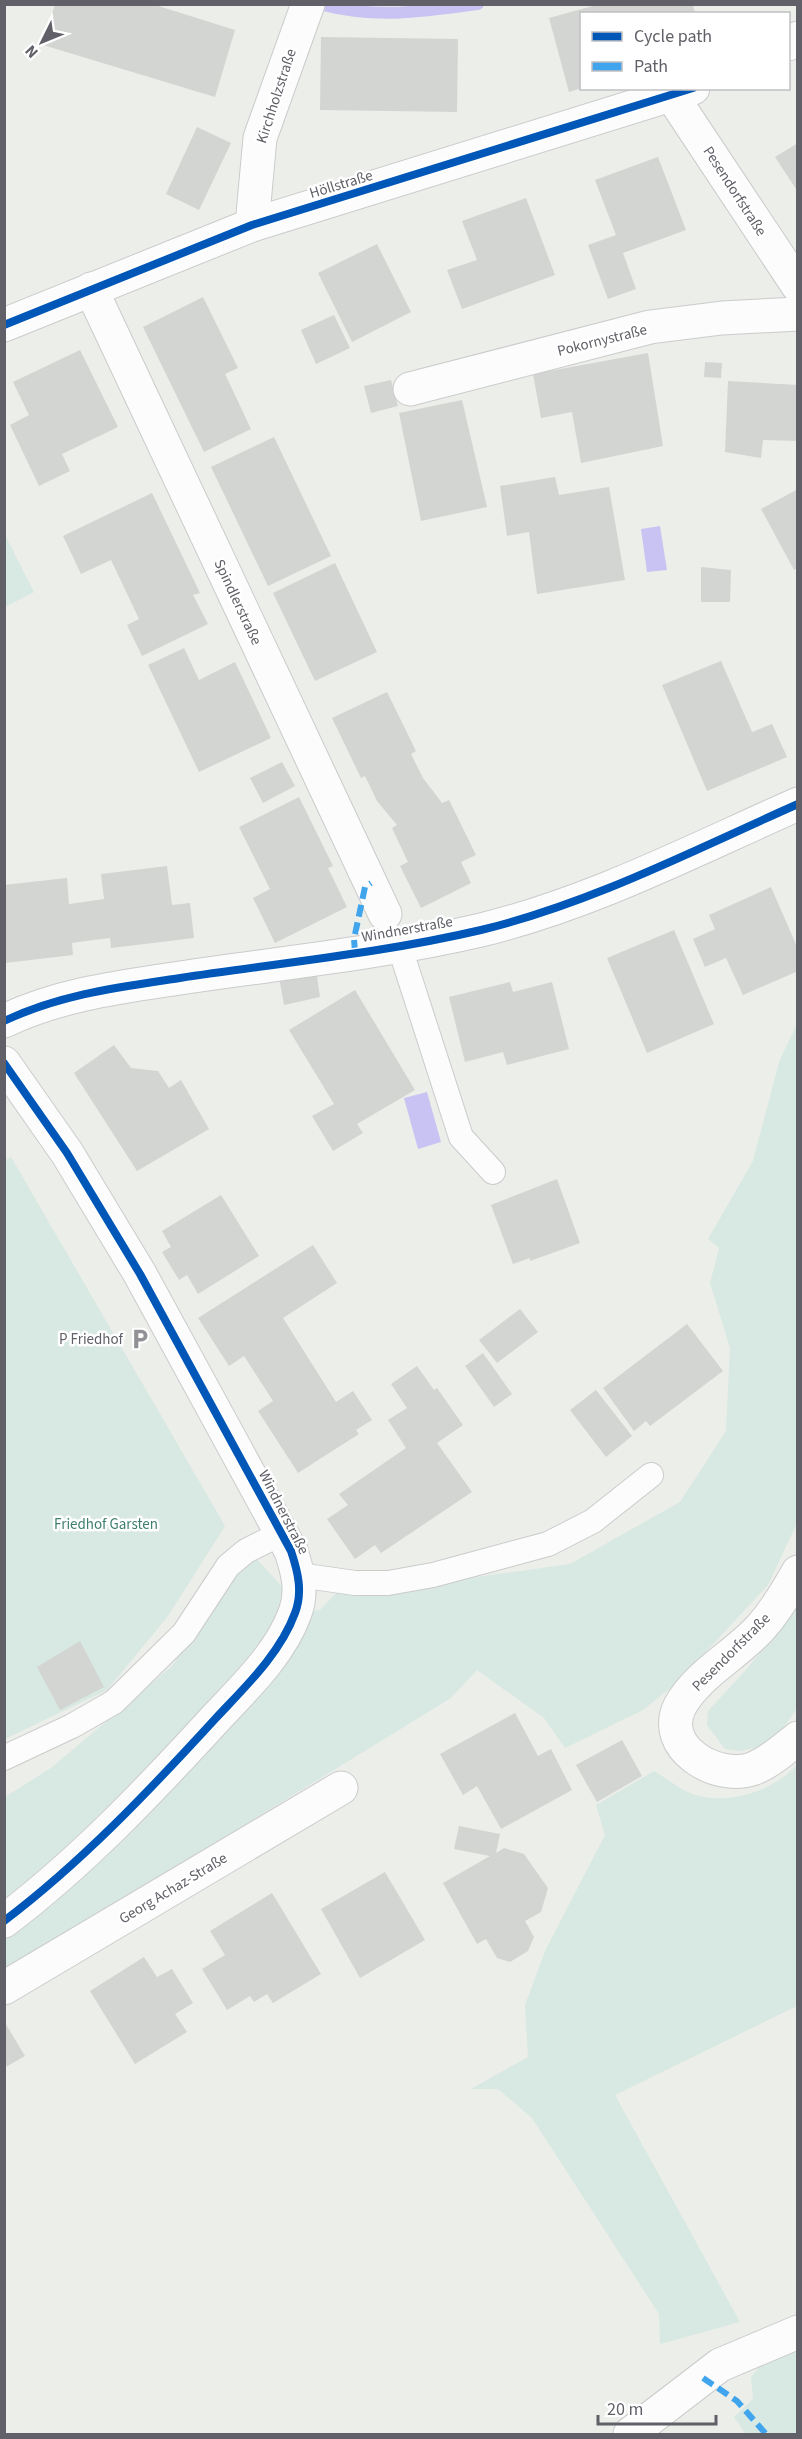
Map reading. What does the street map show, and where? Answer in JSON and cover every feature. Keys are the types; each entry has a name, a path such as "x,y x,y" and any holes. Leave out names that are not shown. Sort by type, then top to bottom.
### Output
{"street":[{"name":"Kirchholzstraße","path":"252,225 260,138 303,14"},
{"name":"Höllstraße","path":"4,325 252,225 683,92"},
{"name":"Pesendorfstraße","path":"683,92 798,286"},
{"name":"Spindlerstraße","path":"91,289 385,914"},
{"name":"Pokornystraße","path":"410,389 650,327 722,318 798,314"},
{"name":"Windnerstraße","path":"4,1021 39,1005 92,992 482,930 588,897 798,804"},
{"name":"Windnerstraße","path":"4,1064 67,1153 134,1264 282,1533 299,1575 300,1598 295,1614 279,1644 255,1675 107,1831 40,1894 4,1921"},
{"name":"Pesendorfstraße","path":"798,1572 762,1626 695,1686 679,1708 677,1729 684,1750 701,1762 724,1773 751,1770 773,1758 798,1738"},
{"name":"Georg Achaz-Straße","path":"4,1988 341,1788"},
{"path":"630,2434 720,2365 798,2332"}],"lane":[{"name":"Windnerstraße","path":"399,945 460,1137 493,1172"},
{"path":"299,1575 355,1583 388,1583 433,1575 537,1547 593,1521 651,1475"},
{"path":"4,1758 72,1726 114,1702 184,1633 228,1566 246,1551 282,1533"}],"green space":[{"path":"5,535 34,592 4,607"},
{"path":"797,1024 798,1521 768,1585 679,1681 643,1710 565,1748 544,1718 477,1670 451,1698 5,1972 5,1797 51,1768 172,1666 250,1552 306,1612 320,1610 340,1589 355,1594 570,1564 680,1502 726,1431 730,1348 710,1283 719,1248 708,1239 753,1161 779,1062"},
{"name":"Friedhof Garsten","path":"11,1157 225,1526 168,1616 107,1690 5,1739 4,1161"},
{"path":"797,1608 797,1708 784,1727 763,1746 741,1751 725,1749 707,1725 708,1711 745,1671"},
{"path":"797,1765 797,2006 615,2095 740,2322 660,2344 659,2314 532,2118 498,2089 471,2089 528,2057 525,2005 546,1949 605,1835 596,1805 654,1771 696,1795 729,1798 766,1787 788,1774"},
{"path":"797,2349 797,2434 746,2434 734,2417 753,2399 751,2377 762,2364"}],"shaded area":[{"path":"660,526 667,570 647,572 641,529"},
{"path":"427,1092 441,1142 418,1149 404,1098"}],"building":[{"path":"55,4 152,4 235,30 215,97 43,45"},
{"path":"600,4 693,4 695,12 580,12 580,89 569,92 549,18"},
{"path":"321,37 458,39 457,112 320,110"},
{"path":"197,127 231,143 199,210 166,194"},
{"path":"798,143 798,192 775,157"},
{"path":"658,157 686,230 623,253 636,289 608,299 588,245 616,235 595,180"},
{"path":"526,198 555,275 462,309 447,270 477,260 462,221"},
{"path":"377,244 411,312 352,342 318,273"},
{"path":"203,297 238,368 225,374 251,429 204,452 143,327"},
{"path":"334,315 350,348 316,364 301,330"},
{"path":"80,350 118,427 62,454 70,471 39,486 10,425 29,415 13,382"},
{"path":"648,353 663,446 581,463 572,412 541,418 533,374"},
{"path":"705,362 722,363 721,378 704,377"},
{"path":"391,380 398,406 371,413 364,386"},
{"path":"728,381 798,385 798,441 763,440 761,458 725,452"},
{"path":"462,400 487,507 421,521 399,413"},
{"path":"274,437 331,556 268,586 211,467"},
{"path":"555,477 559,495 609,487 625,580 537,594 529,532 507,536 500,486"},
{"path":"798,489 798,568 794,570 761,509"},
{"path":"152,493 200,593 193,595 208,624 142,656 127,625 139,619 111,560 81,574 63,536"},
{"path":"335,563 377,652 315,681 273,593"},
{"path":"701,567 731,570 730,602 701,602"},
{"path":"184,648 199,680 235,662 271,738 199,772 148,665"},
{"path":"721,661 752,732 772,724 787,757 707,791 662,685"},
{"path":"387,692 416,751 411,754 423,778 442,803 449,800 476,855 461,862 471,883 421,908 400,866 408,862 392,828 397,825 377,801 365,776 361,778 332,718"},
{"path":"282,762 295,786 263,803 250,778"},
{"path":"299,797 333,866 328,868 347,907 275,943 253,898 270,889 239,827"},
{"path":"167,866 172,905 190,903 194,938 111,948 110,938 93,940 72,943 73,955 5,963 4,885 67,878 69,904 104,899 101,874"},
{"path":"771,887 798,949 798,971 743,995 726,958 705,967 693,939 715,929 709,915"},
{"path":"674,930 714,1024 647,1053 607,958"},
{"path":"316,969 320,997 284,1005 279,977"},
{"path":"510,982 513,992 552,982 569,1049 507,1065 503,1052 465,1062 449,997"},
{"path":"355,990 415,1090 357,1124 363,1133 333,1151 312,1116 334,1104 289,1030"},
{"path":"114,1045 131,1068 158,1071 169,1088 181,1080 209,1129 137,1171 74,1073"},
{"path":"557,1179 580,1243 530,1261 530,1258 513,1264 491,1205"},
{"path":"221,1195 259,1256 198,1294 187,1275 179,1280 162,1252 171,1247 162,1231"},
{"path":"313,1245 337,1283 283,1318 336,1402 353,1391 372,1420 356,1430 359,1434 298,1473 258,1411 273,1401 244,1356 229,1366 198,1318"},
{"path":"520,1309 538,1332 497,1363 479,1340"},
{"path":"687,1324 723,1371 650,1426 646,1421 634,1431 603,1388"},
{"path":"483,1353 512,1394 494,1407 465,1366"},
{"path":"417,1366 434,1390 437,1388 463,1425 437,1443 472,1492 381,1553 375,1545 355,1559 327,1519 348,1505 339,1494 406,1448 388,1420 407,1408 391,1384"},
{"path":"596,1390 632,1436 606,1457 570,1410"},
{"path":"80,1641 104,1687 60,1710 37,1667"},
{"path":"515,1713 538,1756 551,1749 572,1790 501,1829 477,1786 463,1795 440,1754"},
{"path":"622,1740 642,1776 597,1802 576,1765"},
{"path":"459,1826 500,1834 496,1853 504,1848 524,1854 548,1888 541,1912 525,1921 534,1937 528,1951 510,1962 497,1958 486,1939 477,1944 443,1883 490,1856 454,1849"},
{"path":"385,1872 425,1940 360,1978 321,1909"},
{"path":"272,1893 321,1974 273,2003 267,1994 254,2002 250,1996 227,2010 202,1969 225,1955 210,1931"},
{"path":"144,1957 157,1977 172,1969 193,2003 175,2014 187,2032 135,2064 90,1991"},
{"path":"4,2021 25,2056 4,2068"}],"waterway":[{"path":"319,4 340,9 379,13 478,4"}],"marked path":[{"path":"355,952 354,939 365,887 371,883"},
{"path":"703,2378 737,2401 766,2434"}],"cycle path":[{"path":"4,325 252,225 687,90"},
{"path":"4,1021 47,1004 113,988 369,951 444,938 522,919 642,874 798,804"},
{"path":"4,1063 67,1153 140,1274 291,1551 299,1590 295,1613 288,1628 271,1656 250,1682 166,1772 88,1850 4,1921"}],"place":[{"name":"P Friedhof","path":"140,1339"}]}
